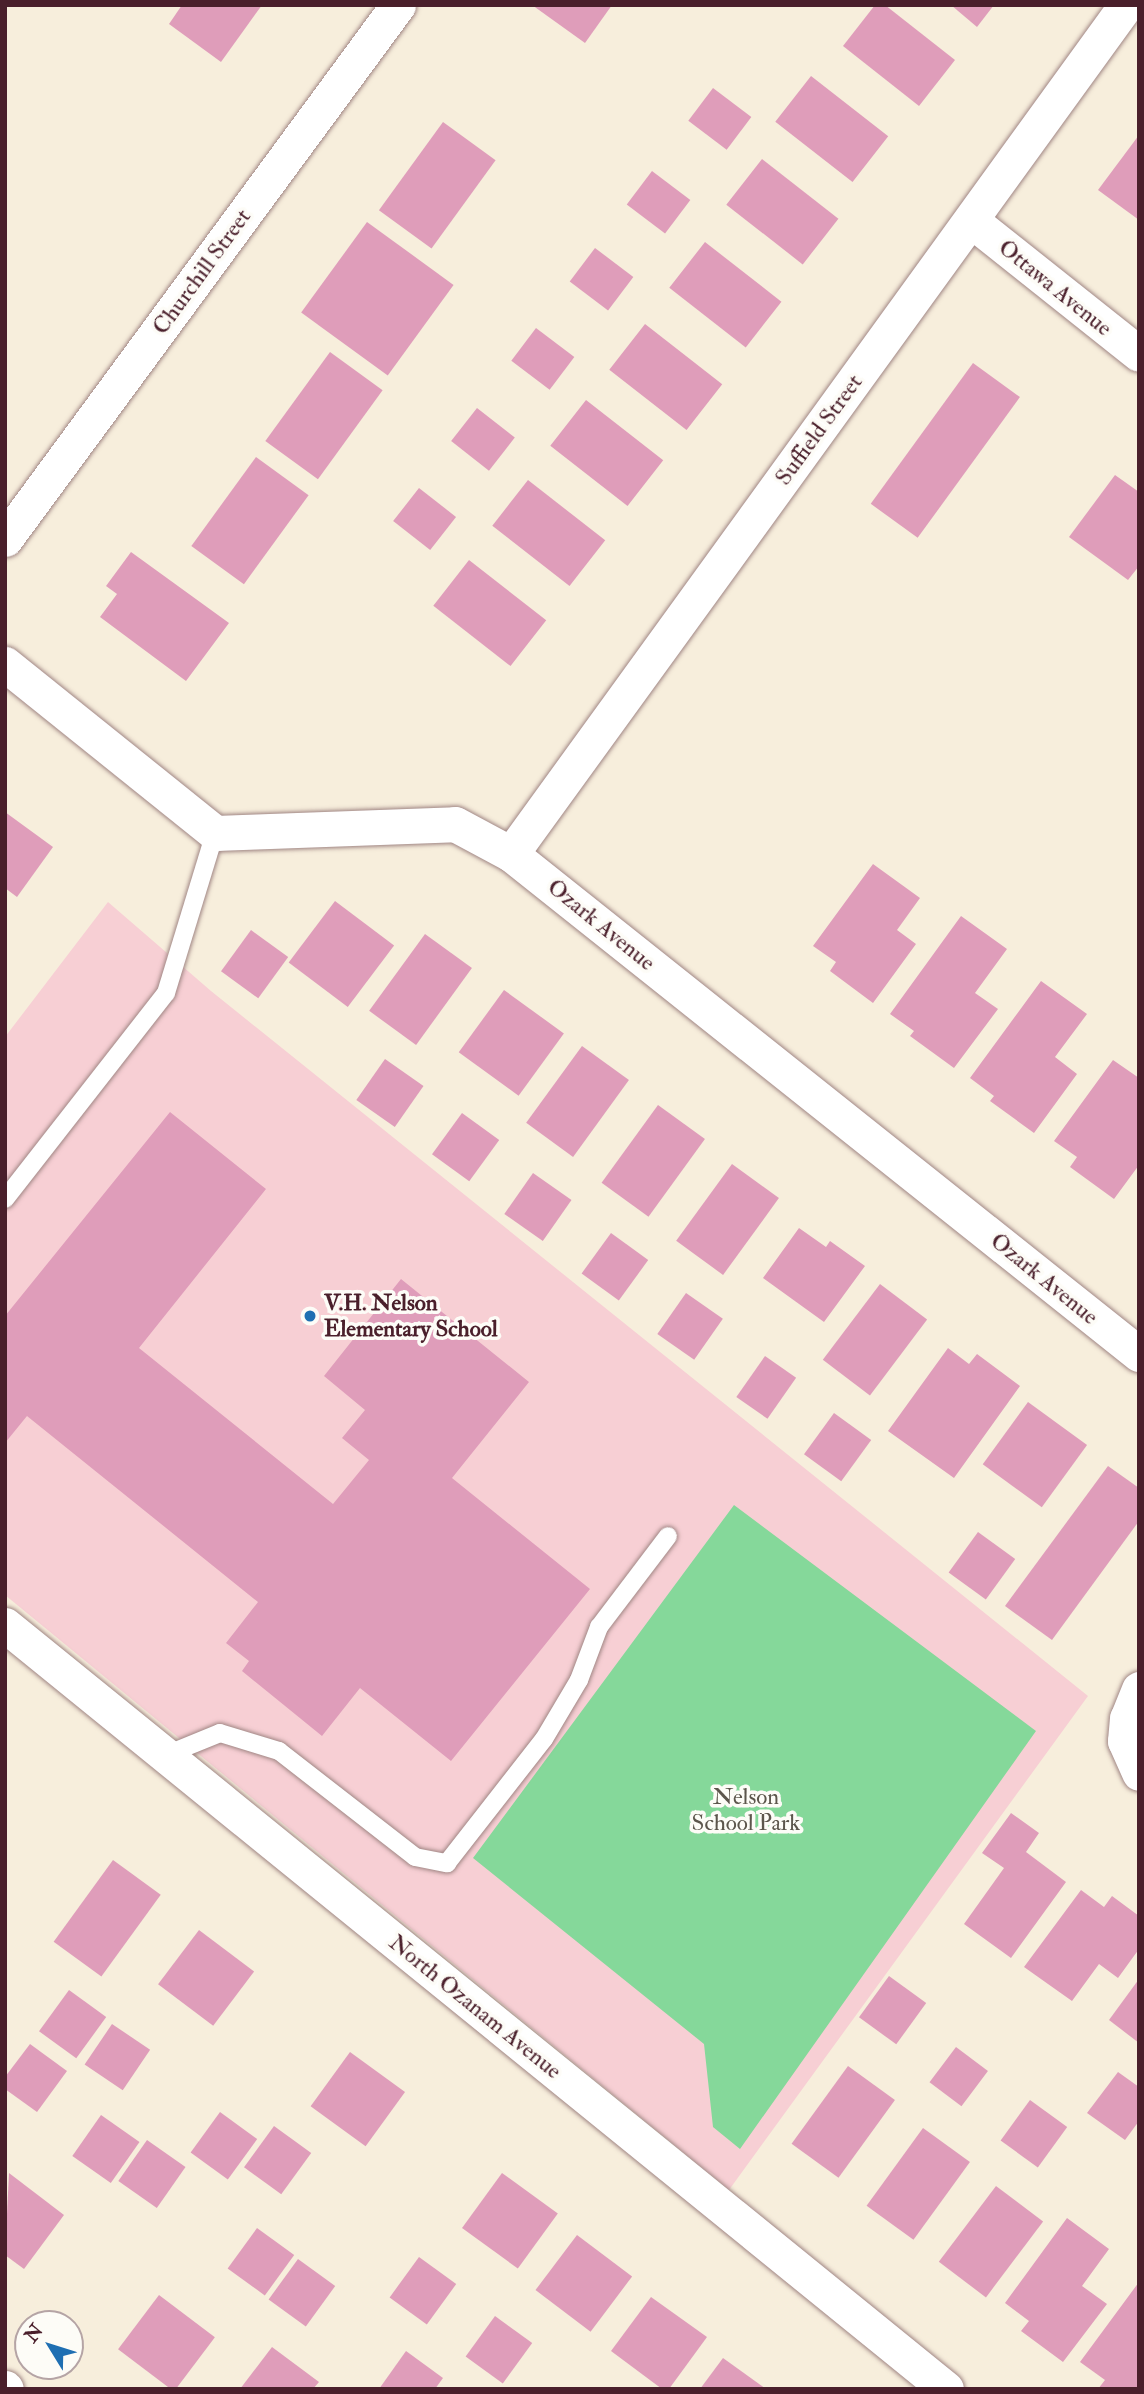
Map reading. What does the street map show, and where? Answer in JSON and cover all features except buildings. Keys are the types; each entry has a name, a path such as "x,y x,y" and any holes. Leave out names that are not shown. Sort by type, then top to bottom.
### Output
{"street":[{"name":"Churchill Street","path":"5,539 398,5"},
{"name":"Suffield Street","path":"511,854 1126,5"},
{"name":"Ottawa Avenue","path":"972,221 1139,354"},
{"path":"5,664 215,833"},
{"name":"Ozark Avenue","path":"215,833 456,824 511,854 1139,1354"},
{"name":"North Ozanam Avenue","path":"5,1625 946,2389"},
{"path":"1139,1689 1127,1718 1125,1741 1139,1773"}],"lane":[{"path":"5,1199 166,993 215,833"},
{"path":"166,1755 220,1733 279,1751 415,1857 447,1863 544,1739 579,1680 599,1627 668,1536"}],"shaded area":[{"name":"V.H. Nelson Elementary School","path":"108,902 211,991 1088,1696 729,2190 5,1595 5,1037"}],"green space":[{"name":"Nelson School Park","path":"734,1505 1036,1731 740,2149 713,2127 704,2044 473,1858"}],"place":[{"name":"V.H. Nelson Elementary School","path":"310,1316"}]}
